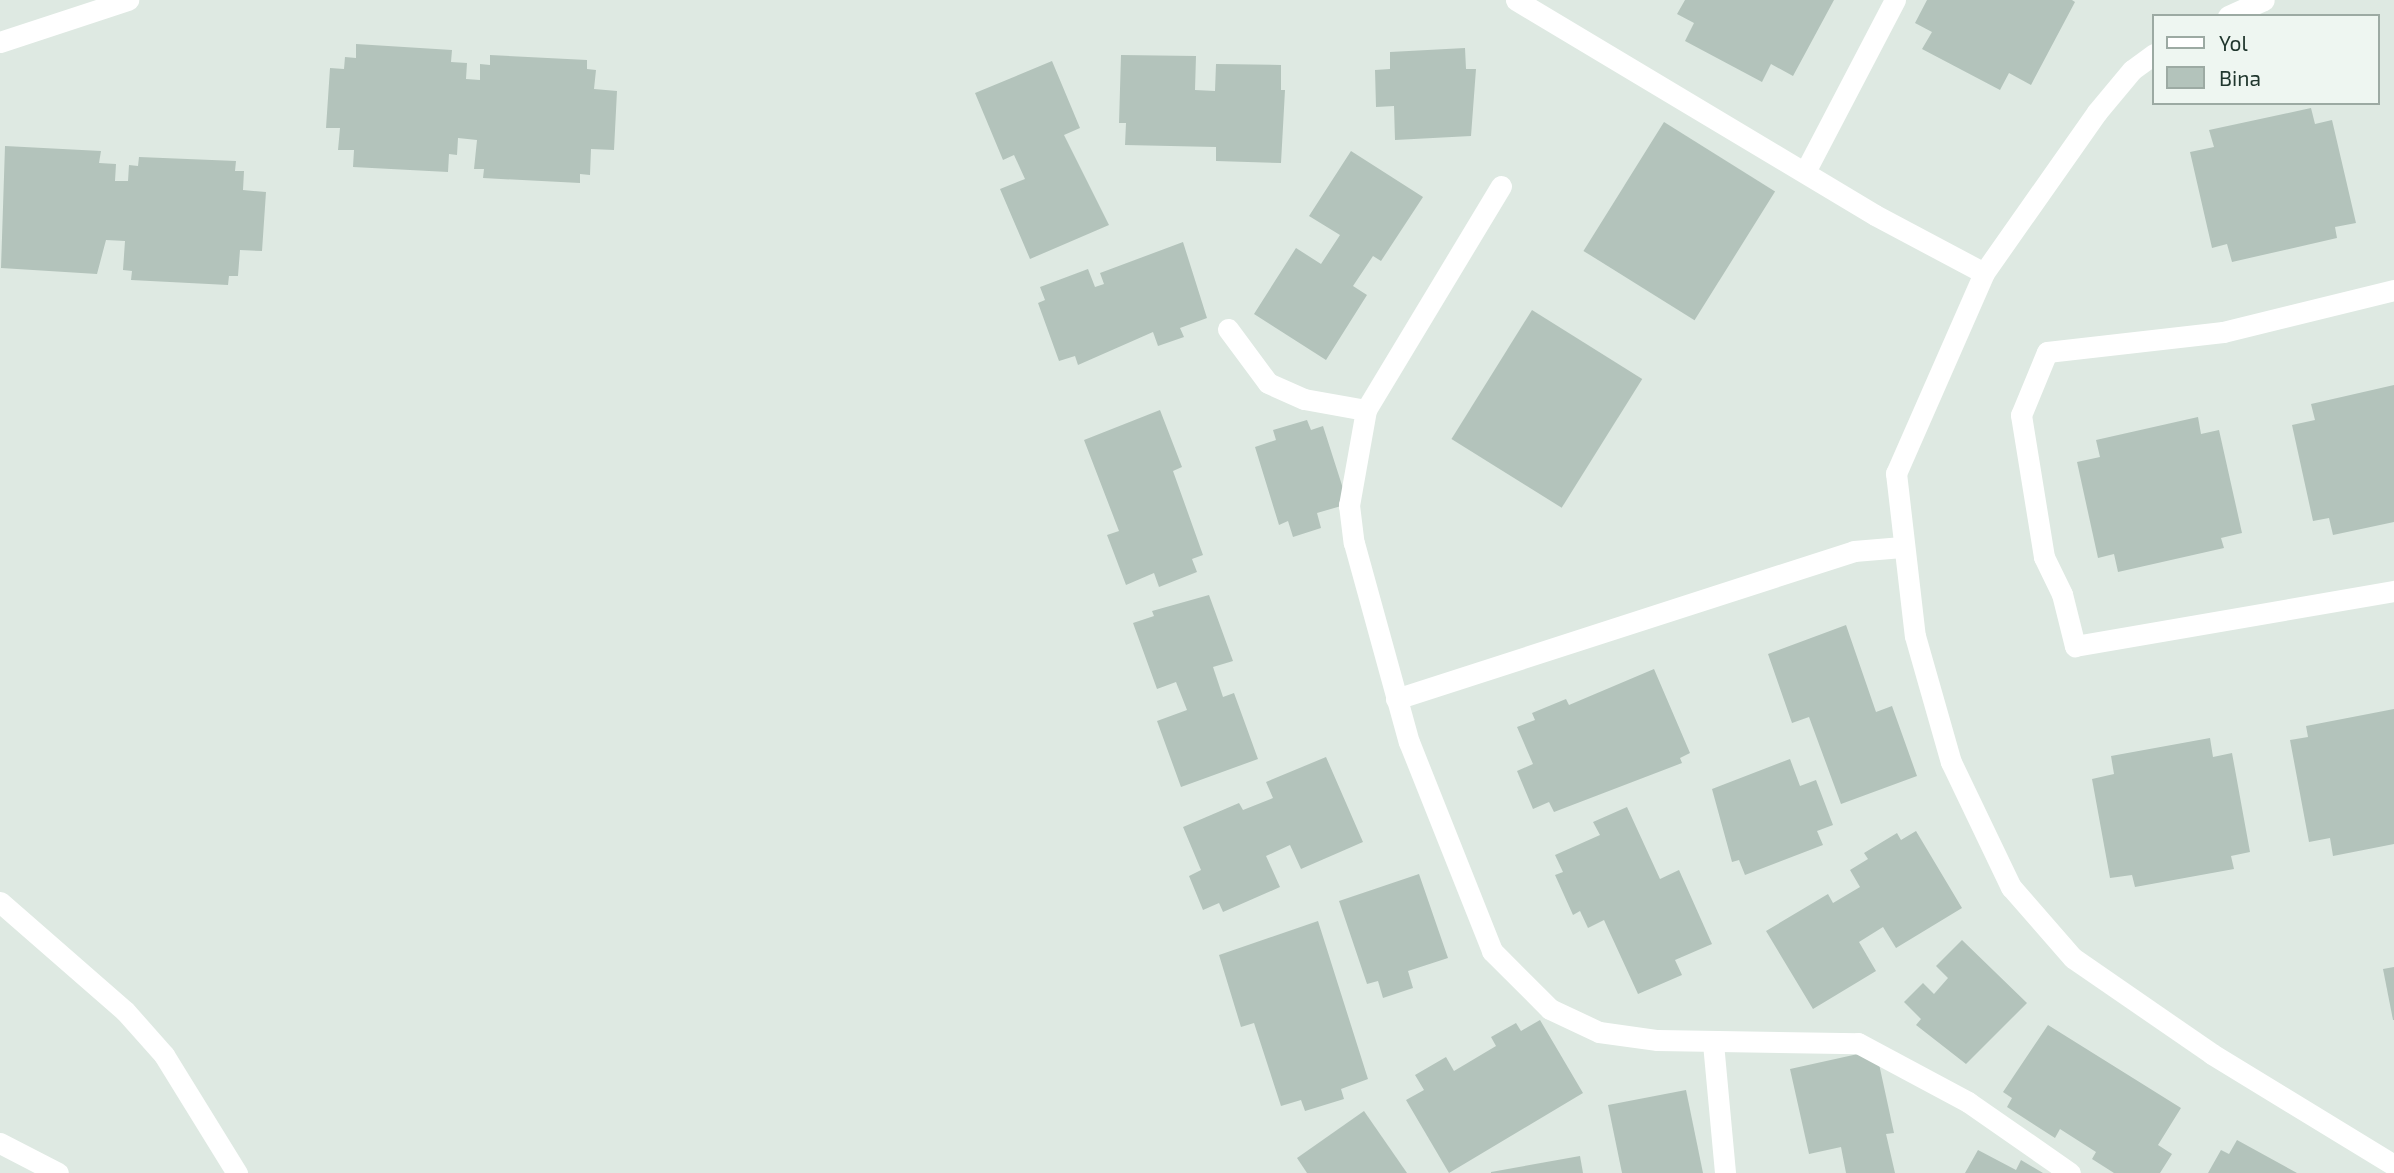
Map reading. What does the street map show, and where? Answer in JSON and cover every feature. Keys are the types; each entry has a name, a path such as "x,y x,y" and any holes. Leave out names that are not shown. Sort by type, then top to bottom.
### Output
{"street":[{"path":"0,42 128,0"},
{"path":"1517,0 1806,170 1875,215 1984,273"},
{"path":"1806,170 1895,0"},
{"path":"2232,14 2264,0"},
{"path":"2152,55 2132,70 2097,112 1984,273 1896,474 1902,547 1915,636 1951,762 2011,887 2073,958 2213,1054 2394,1165"},
{"path":"1501,186 1398,349 1366,410 1349,505 1354,543 1396,699 1478,927 1509,973 1550,1009 1599,1032 1713,1043 1858,1043 1977,1108 2070,1173"},
{"path":"2394,290 2223,332 2047,352 2021,415 2045,558 2062,594 2075,646 2394,591"},
{"path":"1228,329 1268,383 1304,399 1366,410"},
{"path":"1396,699 1854,551 1902,547"},
{"path":"0,902 125,1011 164,1055 237,1173"},
{"path":"1713,1043 1725,1173"},
{"path":"0,1143 58,1173"}],"building":[{"path":"1685,0 1834,0 1793,76 1771,64 1762,82 1685,41 1694,23 1677,14"},
{"path":"1927,0 2075,2 2031,85 2009,73 2000,90 1922,49 1932,32 1915,23"},
{"path":"356,44 452,50 451,62 467,63 466,79 480,80 480,64 490,65 490,55 587,60 587,69 596,70 594,89 617,91 614,150 591,149 590,175 580,174 580,183 483,178 484,169 474,169 477,140 458,138 457,155 449,154 448,172 353,167 354,150 338,150 340,128 326,128 330,68 344,69 345,57 356,58"},
{"path":"1465,48 1466,69 1476,69 1471,136 1395,140 1394,106 1376,107 1375,70 1390,69 1390,52"},
{"path":"1121,55 1196,56 1195,90 1215,91 1216,64 1281,65 1281,90 1285,90 1281,163 1216,161 1216,147 1125,145 1126,123 1119,123"},
{"path":"1052,61 1080,128 1064,135 1109,225 1030,259 1000,189 1025,179 1014,155 1003,160 975,93"},
{"path":"2311,108 2315,124 2332,120 2356,223 2335,227 2337,238 2232,262 2227,244 2212,248 2190,152 2214,147 2209,130"},
{"path":"1664,122 1775,191 1695,320 1583,251"},
{"path":"5,146 101,151 99,163 116,164 115,181 128,181 129,165 138,166 139,157 236,161 235,171 244,171 243,190 266,192 262,251 240,250 238,276 229,276 228,285 131,280 132,271 123,270 125,241 106,240 97,274 1,268"},
{"path":"1351,151 1423,197 1381,261 1373,256 1353,286 1367,295 1326,360 1254,314 1296,248 1321,264 1340,235 1309,216"},
{"path":"1183,242 1207,318 1180,328 1184,337 1158,346 1153,332 1078,365 1075,356 1059,361 1038,303 1045,300 1040,287 1088,269 1095,287 1104,284 1100,273"},
{"path":"1532,310 1642,379 1562,508 1451,439"},
{"path":"2394,385 2394,522 2333,535 2329,518 2313,521 2292,425 2315,420 2311,404"},
{"path":"1160,410 1182,467 1173,471 1203,555 1192,559 1197,572 1159,587 1154,573 1126,585 1107,535 1119,531 1084,440"},
{"path":"2198,417 2201,434 2219,430 2242,533 2221,538 2224,548 2118,572 2114,554 2098,558 2077,462 2100,457 2096,440"},
{"path":"1307,420 1311,430 1323,426 1348,504 1317,513 1321,528 1293,537 1288,521 1279,525 1255,447 1276,440 1273,430"},
{"path":"1209,595 1233,661 1213,667 1223,697 1234,693 1258,759 1181,787 1157,721 1187,710 1176,682 1157,689 1133,623 1154,616 1152,611"},
{"path":"1846,625 1876,712 1892,706 1917,776 1841,804 1809,717 1792,723 1768,654"},
{"path":"1654,669 1690,753 1680,758 1682,763 1554,812 1549,802 1533,809 1517,771 1533,764 1517,727 1535,720 1532,713 1566,699 1569,705"},
{"path":"2394,709 2394,844 2333,856 2330,838 2309,842 2290,740 2308,737 2306,726"},
{"path":"2210,738 2213,757 2232,753 2250,852 2231,856 2234,869 2135,887 2132,875 2110,878 2092,779 2114,774 2111,756"},
{"path":"1326,757 1363,842 1301,869 1290,845 1266,856 1280,887 1223,912 1219,903 1203,910 1189,876 1201,870 1183,827 1239,803 1243,810 1273,798 1266,782"},
{"path":"1790,759 1800,786 1816,780 1833,825 1817,831 1823,845 1745,875 1739,860 1732,862 1712,789"},
{"path":"1627,807 1660,879 1679,870 1712,944 1675,960 1682,975 1638,994 1604,920 1588,928 1580,911 1573,915 1555,875 1563,872 1555,855 1600,835 1593,822"},
{"path":"1916,831 1962,908 1896,948 1883,927 1859,942 1876,971 1813,1009 1766,931 1828,894 1833,903 1860,887 1850,870 1868,859 1864,853 1897,833 1901,840"},
{"path":"1419,874 1448,958 1408,971 1413,988 1383,998 1378,981 1367,984 1339,901"},
{"path":"1318,921 1368,1079 1341,1089 1344,1099 1305,1111 1301,1100 1281,1106 1254,1023 1241,1027 1219,955"},
{"path":"1962,940 2027,1003 1966,1064 1916,1025 1921,1019 1904,1002 1923,983 1934,994 1948,978 1936,966"},
{"path":"2394,967 2394,1020 2393,1020 2383,969"},
{"path":"1540,1020 1583,1093 1449,1173 1406,1100 1424,1090 1415,1075 1446,1057 1454,1071 1496,1046 1491,1037 1516,1023 1521,1031"},
{"path":"2048,1025 2181,1108 2158,1145 2172,1154 2160,1173 2114,1173 2092,1159 2096,1152 2060,1129 2055,1138 2007,1107 2012,1098 2003,1092"},
{"path":"1876,1050 1894,1133 1886,1134 1895,1173 1846,1173 1841,1147 1809,1154 1790,1069"},
{"path":"1686,1090 1703,1173 1622,1173 1608,1105"},
{"path":"1364,1111 1407,1173 1307,1173 1297,1158"},
{"path":"2237,1140 2297,1173 2208,1173 2221,1150 2229,1154"},
{"path":"1978,1150 2016,1170 2021,1160 2043,1173 1965,1173"},
{"path":"1580,1156 1583,1173 1491,1173 1491,1172"}]}
